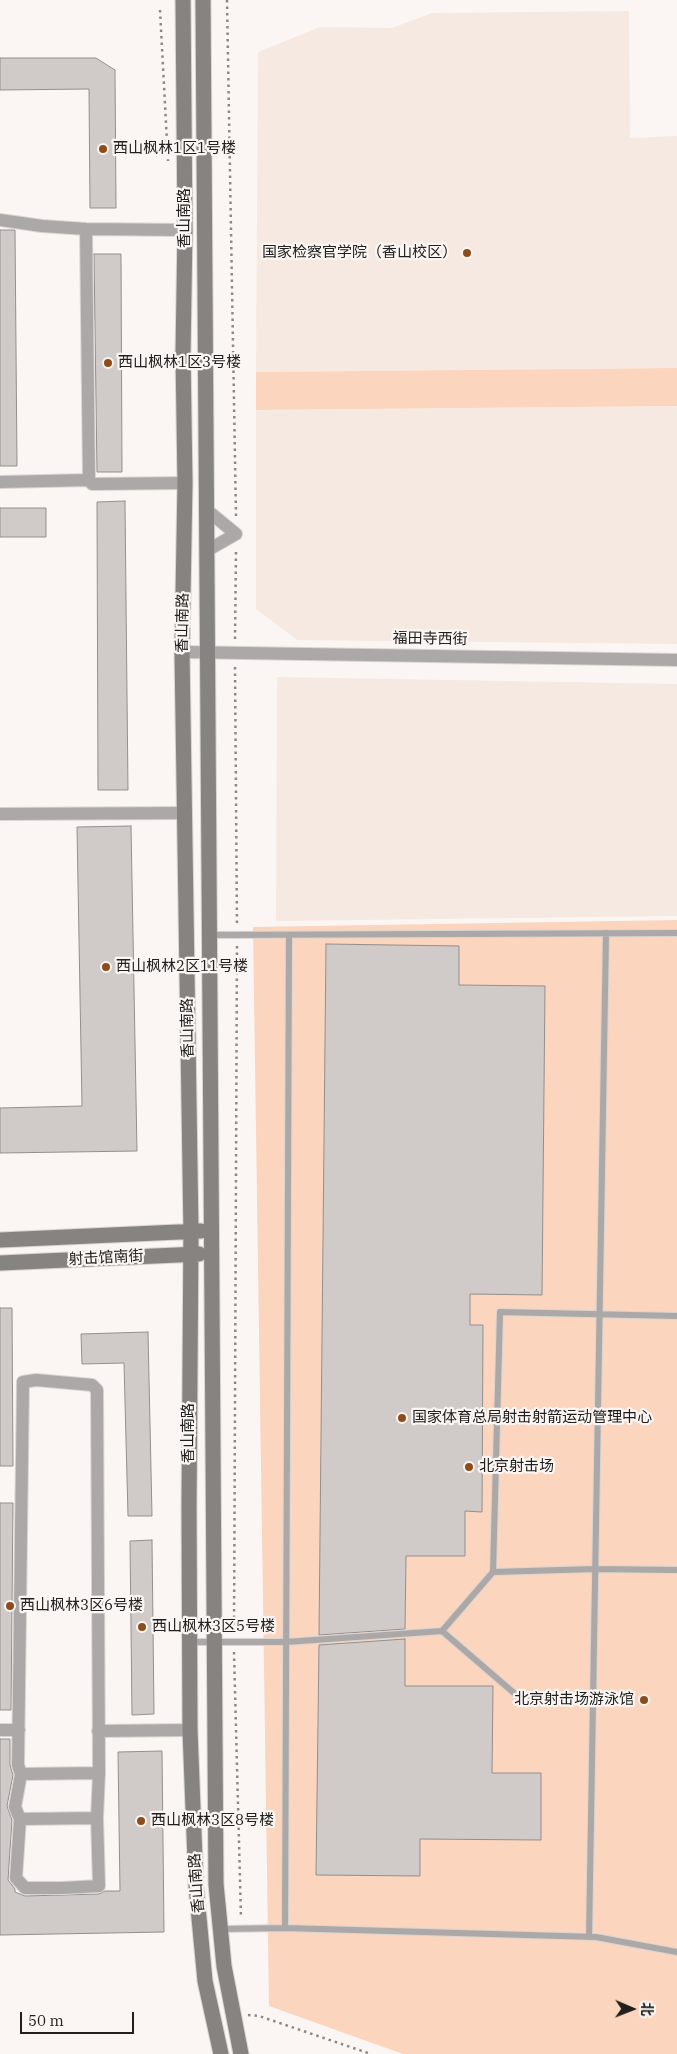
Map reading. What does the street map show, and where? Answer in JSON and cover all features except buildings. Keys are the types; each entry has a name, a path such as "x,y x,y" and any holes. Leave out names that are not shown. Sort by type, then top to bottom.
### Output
{"main road":[{"name":"香山南路","path":"183,0 185,483 182,652 191,1232 190,1730 196,1886 205,1982 221,2054"},
{"name":"香山南路","path":"203,0 211,935 216,1884 220,1929 232,2014 241,2054"},
{"name":"射击馆南街","path":"0,1240 212,1231"},
{"name":"射击馆南街","path":"0,1263 213,1254"}],"street":[{"path":"0,220 42,226 86,229 185,230"},
{"path":"86,229 89,480 92,484 185,483"},
{"path":"0,482 89,480"},
{"path":"208,511 236,534 208,550"},
{"name":"福田寺西街","path":"182,652 677,660"},
{"path":"0,814 185,813"},
{"path":"36,1380 92,1385 97,1390 98,1731 97,1818 99,1886 25,1888 16,1878 20,1819 15,1807 21,1774 18,1765 23,1382 36,1380"},
{"path":"0,1730 19,1730"},
{"path":"98,1731 190,1730"},
{"path":"21,1774 99,1773"},
{"path":"20,1819 97,1818"}],"lane":[{"path":"589,1937 606,933"},
{"path":"211,935 677,933"},
{"path":"285,1928 289,935"},
{"path":"442,1631 493,1572 500,1312 677,1316"},
{"path":"493,1572 595,1569 677,1570"},
{"path":"189,1642 286,1642 442,1631 521,1699 593,1700"},
{"path":"220,1929 285,1928 589,1937 677,1952"}],"path":[{"path":"227,0 236,534 237,934 234,1641 242,1928"},
{"path":"232,2014 259,2016 371,2054"}],"shaded area":[{"name":"国家检察官学院（香山校区）","path":"629,11 630,138 677,136 677,368 256,372 258,52 320,27 392,28 432,13"},
{"path":"677,368 677,406 256,410 256,372"},
{"path":"677,406 677,644 297,640 256,609 256,410"},
{"path":"277,677 677,684 677,916 276,921"},
{"name":"北京射击场","path":"677,920 677,2054 403,2054 269,2006 253,927"}],"place":[{"name":"西山枫林1区1号楼","path":"103,149"},
{"name":"国家检察官学院（香山校区）","path":"467,253"},
{"name":"西山枫林1区3号楼","path":"108,363"},
{"name":"西山枫林2区11号楼","path":"106,967"},
{"name":"国家体育总局射击射箭运动管理中心","path":"402,1418"},
{"name":"北京射击场","path":"469,1467"},
{"name":"西山枫林3区6号楼","path":"10,1606"},
{"name":"西山枫林3区5号楼","path":"142,1627"},
{"name":"北京射击场游泳馆","path":"644,1700"},
{"name":"西山枫林3区8号楼","path":"141,1821"}]}
